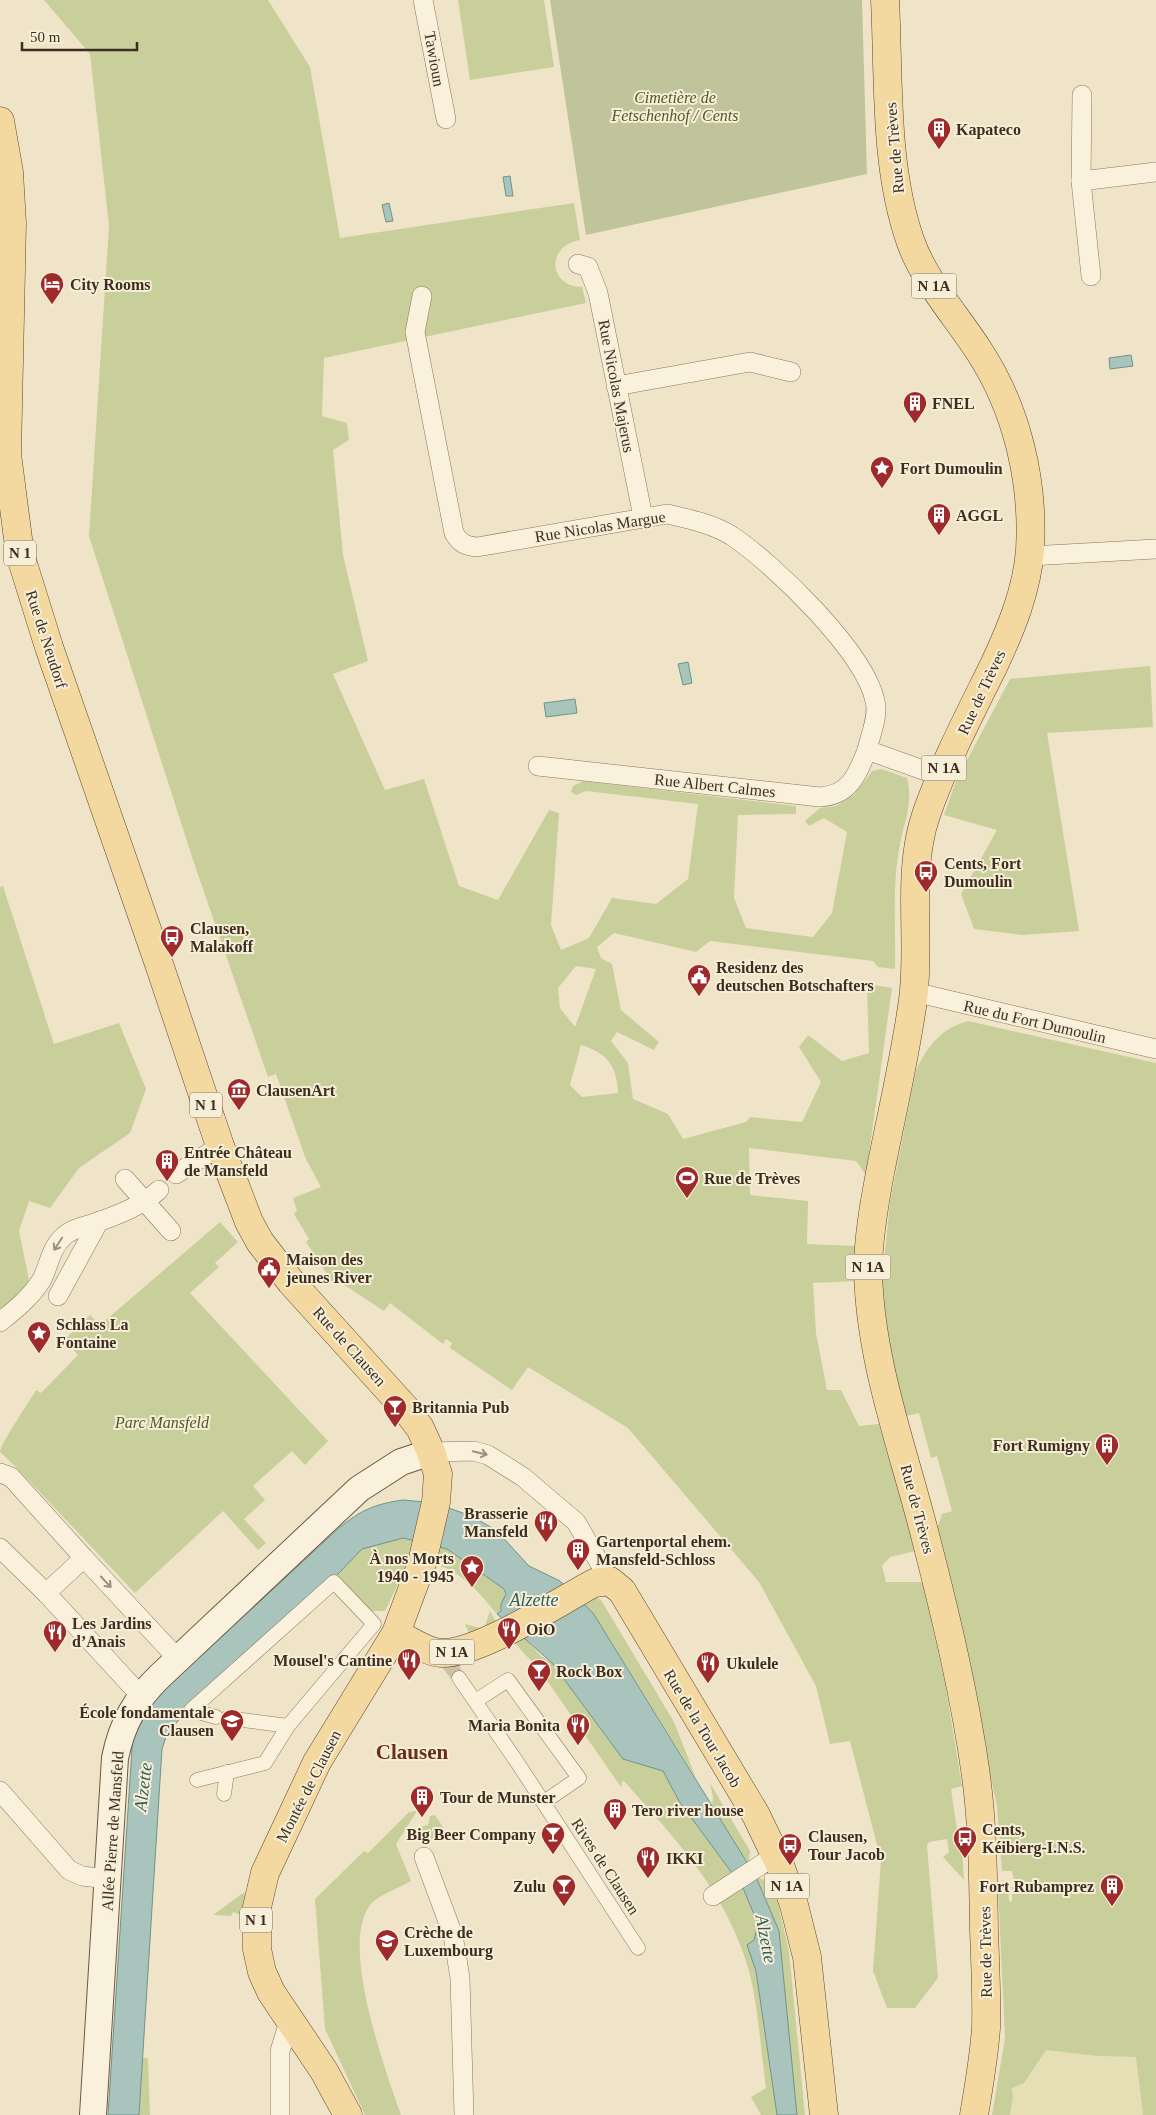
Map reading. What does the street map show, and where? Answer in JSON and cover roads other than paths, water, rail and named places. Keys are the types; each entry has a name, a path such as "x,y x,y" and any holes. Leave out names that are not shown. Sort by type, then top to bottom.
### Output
{"main road":[{"name":"Rue de Trèves","path":"886,0 892,165 899,201 911,245 939,295 981,354 1007,402 1021,449 1030,506 1030,556 1021,599 1005,641 940,776 923,823 918,850 914,992 875,1199 868,1270 874,1335 960,1682 976,1778 983,1857 986,1998 983,2060 974,2115"},
{"name":"Rue de Neudorf","path":"0,121 9,172 12,223 7,454 20,554 49,647 160,964"},
{"name":"Rue de Clausen","path":"160,964 240,1202 260,1242 291,1282 405,1408 420,1428 431,1452"},
{"name":"Montée de Clausen","path":"348,2115 324,2071 289,2022 262,1972 255,1929 261,1887 316,1762 385,1629 422,1563 436,1502 438,1474 431,1452"},
{"name":"Allée Pierre de Mansfeld","path":"94,2115 116,1758 120,1735 128,1715 141,1696 178,1659 359,1489 401,1462 431,1452"},
{"name":"N 1A","path":"385,1629 444,1658 509,1630 594,1583 610,1582"},
{"name":"Rue de la Tour Jacob","path":"610,1582 622,1591 756,1815 765,1862 794,1906 807,1957 824,2115"}],"street":[{"name":"Tawioun","path":"424,0 446,119"},
{"path":"1082,95 1082,181 1091,276"},
{"path":"1082,181 1156,172"},
{"name":"Rue Nicolas Majerus","path":"578,264 588,267 598,293 643,517"},
{"name":"Rue Nicolas Margue","path":"422,296 415,332 454,533 459,541 468,546 477,547 667,514 698,521 731,535 769,565 816,614 850,654 869,683 876,703 867,750"},
{"path":"616,386 750,362 792,372"},
{"path":"1030,556 1156,549"},
{"path":"867,750 940,776"},
{"name":"Rue Albert Calmes","path":"538,766 820,797 834,796 846,789 857,774 867,750"},
{"name":"Rue du Fort Dumoulin","path":"914,992 1155,1046"},
{"path":"176,1174 220,1146"},
{"path":"125,1179 152,1196 171,1231"},
{"path":"0,1322 30,1296 42,1280 55,1247 62,1237 72,1230 99,1222 152,1196"},
{"path":"58,1296 99,1222"},
{"name":"Rue de la Tour Jacob","path":"431,1452 474,1451 488,1455 523,1477 576,1522 610,1582"},
{"path":"0,1473 11,1477 178,1659"},
{"path":"0,1548 46,1594 141,1696"},
{"path":"46,1594 84,1558"},
{"path":"196,1780 265,1763 288,1726 385,1629 334,1582 191,1710 222,1718 288,1726"},
{"name":"Rives de Clausen","path":"460,1678 477,1700 638,1948"},
{"path":"477,1700 508,1680 579,1778 544,1802"},
{"path":"224,1794 227,1772"},
{"path":"0,1791 70,1870 82,1876 108,1878"},
{"path":"424,1857 455,1944 460,1978 464,2115"},
{"path":"713,1896 765,1862"},
{"path":"280,2115 280,2051 289,2022"}],"water":[{"path":"510,176 513,196 506,196 503,177"},
{"path":"389,203 393,221 386,222 382,205"},
{"path":"1131,355 1133,366 1110,369 1109,358"},
{"path":"688,662 692,683 683,685 678,664"},
{"path":"575,699 577,713 546,717 544,703"},
{"name":"Alzette","path":"403,1500 425,1502 446,1507 471,1516 496,1530 529,1566 560,1581 593,1613 756,1877 779,1931 797,2115 777,2115 756,1971 747,1945 754,1940 758,1924 743,1888 679,1801 663,1771 623,1759 552,1663 497,1614 501,1611 501,1604 506,1594 504,1589 447,1549 403,1538 362,1549 337,1575 187,1710 167,1734 162,1749 139,2115 108,2115 133,1734 148,1705 339,1528 369,1509"}],"tunnel":[{"path":"448,1663 459,1678"}],"place":[{"name":"Kapateco","path":"939,150"},
{"name":"City Rooms","path":"52,305"},
{"name":"FNEL","path":"915,424"},
{"name":"Fort Dumoulin","path":"882,489"},
{"name":"AGGL","path":"939,536"},
{"name":"Cents, Fort Dumoulin","path":"926,893"},
{"name":"Clausen, Malakoff","path":"172,958"},
{"name":"Residenz des deutschen Botschafters","path":"699,997"},
{"name":"ClausenArt","path":"239,1111"},
{"name":"Entrée Château de Mansfeld","path":"167,1182"},
{"name":"Rue de Trèves","path":"687,1199"},
{"name":"Maison des jeunes River","path":"269,1289"},
{"name":"Schlass La Fontaine","path":"39,1354"},
{"name":"Britannia Pub","path":"395,1428"},
{"name":"Fort Rumigny","path":"1107,1466"},
{"name":"Brasserie Mansfeld","path":"546,1543"},
{"name":"Gartenportal ehem. Mansfeld-Schloss","path":"578,1571"},
{"name":"À nos Morts 1940 - 1945","path":"472,1588"},
{"name":"OiO","path":"509,1650"},
{"name":"Les Jardins d’Anais","path":"55,1653"},
{"name":"Mousel's Cantine","path":"409,1681"},
{"name":"Ukulele","path":"708,1684"},
{"name":"Rock Box","path":"539,1692"},
{"name":"École fondamentale Clausen","path":"232,1742"},
{"name":"Maria Bonita","path":"578,1746"},
{"name":"Tour de Munster","path":"422,1818"},
{"name":"Tero river house","path":"615,1831"},
{"name":"Big Beer Company","path":"553,1855"},
{"name":"Cents, Kéibierg-I.N.S.","path":"965,1859"},
{"name":"Clausen, Tour Jacob","path":"790,1866"},
{"name":"IKKI","path":"648,1879"},
{"name":"Zulu","path":"564,1907"},
{"name":"Fort Rubamprez","path":"1112,1907"},
{"name":"Crèche de Luxembourg","path":"387,1962"}],"district":[{"name":"Clausen","path":"412,1752"}],"park label":[{"name":"Cimetière de Fetschenhof / Cents","path":"675,106"},
{"name":"Parc Mansfeld","path":"162,1422"}]}
